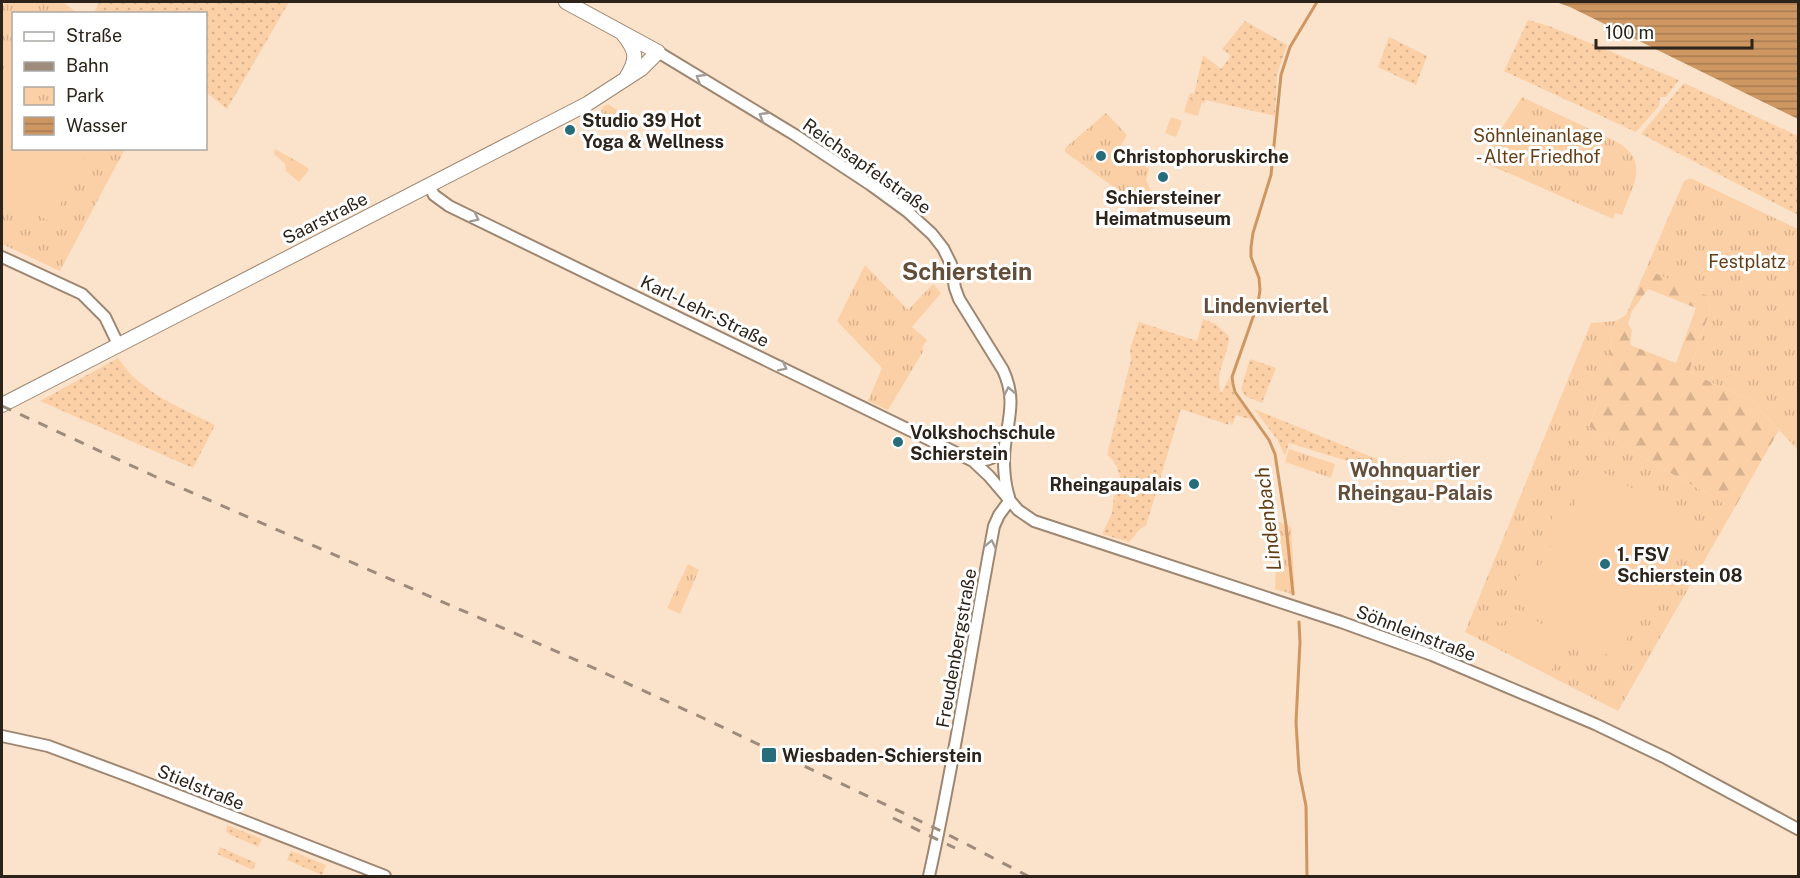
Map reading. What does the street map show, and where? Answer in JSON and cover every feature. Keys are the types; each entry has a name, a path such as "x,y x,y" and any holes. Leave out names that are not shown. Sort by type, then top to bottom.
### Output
{"main road":[{"path":"566,2 658,52"},
{"path":"622,33 633,46 634,54 633,66 625,80"},
{"name":"Saarstraße","path":"2,405 586,104 625,80 647,64 658,52"}],"street":[{"name":"Reichsapfelstraße","path":"658,52 795,135 862,179 908,212 937,239 949,259 959,299 1008,380 1011,408 1004,448 1005,479 1010,500"},
{"name":"Karl-Lehr-Straße","path":"429,185 434,195 449,206 973,461 1010,500"},
{"path":"2,257 82,294 105,317 118,344"},
{"path":"973,461 992,458 1004,448"},
{"name":"Freudenbergstraße","path":"929,876 968,681 977,616 994,526 1010,500"},
{"name":"Söhnleinstraße","path":"1010,500 1023,514 1038,523 1377,634 1552,705 1666,758 1798,829"},
{"name":"Stielstraße","path":"2,736 48,746 385,876"}],"green space":[{"path":"5,2 63,2 76,12 12,12 12,150 124,150 60,271 2,244 2,8"},
{"path":"99,2 289,2 227,109 207,93 207,12 94,12"},
{"path":"1528,20 1549,26 1679,80 1666,97 1660,97 1659,106 1636,132 1504,71"},
{"path":"1245,21 1287,45 1277,75 1275,116 1206,100 1204,103 1188,99 1190,93 1194,94 1203,55 1221,69 1231,56 1222,49"},
{"path":"1389,37 1427,56 1416,85 1378,67"},
{"path":"12,51 12,150 88,150 51,222 2,196 2,72"},
{"path":"1684,83 1798,136 1798,215 1641,134"},
{"name":"Söhnleinanlage - Alter Friedhof","path":"1522,97 1617,142 1634,158 1636,175 1622,215 1615,213 1613,219 1483,162"},
{"path":"1188,99 1202,102 1198,116 1184,112"},
{"path":"608,104 619,111 609,127 603,122 600,114 603,107"},
{"path":"1106,113 1127,135 1120,147 1149,169 1146,180 1155,200 1153,224 1134,221 1138,208 1129,198 1065,152 1065,148"},
{"path":"1171,117 1182,121 1176,137 1165,133"},
{"path":"275,149 307,167 309,170 299,182 286,171 285,164 274,154"},
{"name":"Festplatz","path":"1690,178 1798,229 1798,450 1751,400 1689,372 1710,311 1708,296 1646,269 1684,181"},
{"path":"865,265 908,310 933,284 941,293 912,327 927,340 922,348 924,350 888,410 868,401 882,368 837,321"},
{"path":"1646,269 1708,295 1710,311 1689,372 1751,400 1779,430 1734,509 1589,427 1608,367 1612,331 1616,321 1626,315","holes":["1648,289 1696,308 1676,363 1630,345 1632,330 1628,324 1632,311"]},
{"path":"1203,319 1215,324 1229,336 1219,378 1221,394 1229,378 1233,392 1253,420 1236,415 1232,426 1230,421 1229,425 1181,409 1146,526 1141,528 1129,542 1102,534 1112,513 1114,496 1122,488 1116,465 1107,455 1131,360 1130,349 1139,322 1197,341"},
{"path":"1616,321 1611,338 1606,375 1589,427 1734,509 1618,711 1465,632 1591,323"},
{"path":"118,358 127,370 149,390 215,425 193,468 40,401"},
{"path":"1250,359 1276,368 1262,403 1245,396 1241,389"},
{"path":"1254,409 1411,473 1409,480 1289,443 1285,456 1277,439"},
{"path":"1289,449 1335,464 1331,478 1285,462"},
{"path":"1585,461 1592,465 1501,624 1494,620"},
{"name":"1. FSV Schierstein 08","path":"1596,468 1693,523 1615,659 1518,604"},
{"path":"1278,522 1291,527 1295,595 1275,589"},
{"path":"688,564 699,570 680,614 667,608"},
{"path":"1515,609 1568,639 1551,671 1494,638 1497,633 1530,652 1501,634"},
{"path":"227,825 262,839 258,847 229,834 226,831"},
{"path":"220,847 256,863 253,870 217,854"},
{"path":"291,851 326,865 322,875 287,860"}],"water":[{"path":"1556,2 1798,2 1798,119 1570,7"}],"waterway":[{"name":"Lindenbach","path":"1293,594 1286,525 1275,454 1269,440 1235,392 1232,377 1258,303 1259,278 1251,257 1251,247 1253,233 1271,175 1281,75 1290,47 1317,2"},
{"name":"Lindenbach","path":"1299,622 1296,722 1299,771 1306,806 1307,876"}],"railway":[{"path":"2,406 154,476 585,664 703,718 939,830 1028,876"},
{"path":"893,818 955,848"}],"place":[{"name":"Studio 39 Hot Yoga & Wellness","path":"570,130"},
{"name":"Christophoruskirche","path":"1101,156"},
{"name":"Schiersteiner Heimatmuseum","path":"1163,177"},
{"name":"Volkshochschule Schierstein","path":"898,442"},
{"name":"Rheingaupalais","path":"1194,484"},
{"name":"1. FSV Schierstein 08","path":"1605,564"},
{"name":"Wiesbaden-Schierstein","path":"769,755"}],"district":[{"name":"Schierstein","path":"967,271"},
{"name":"Lindenviertel","path":"1266,306"},
{"name":"Wohnquartier Rheingau-Palais","path":"1415,482"}]}
